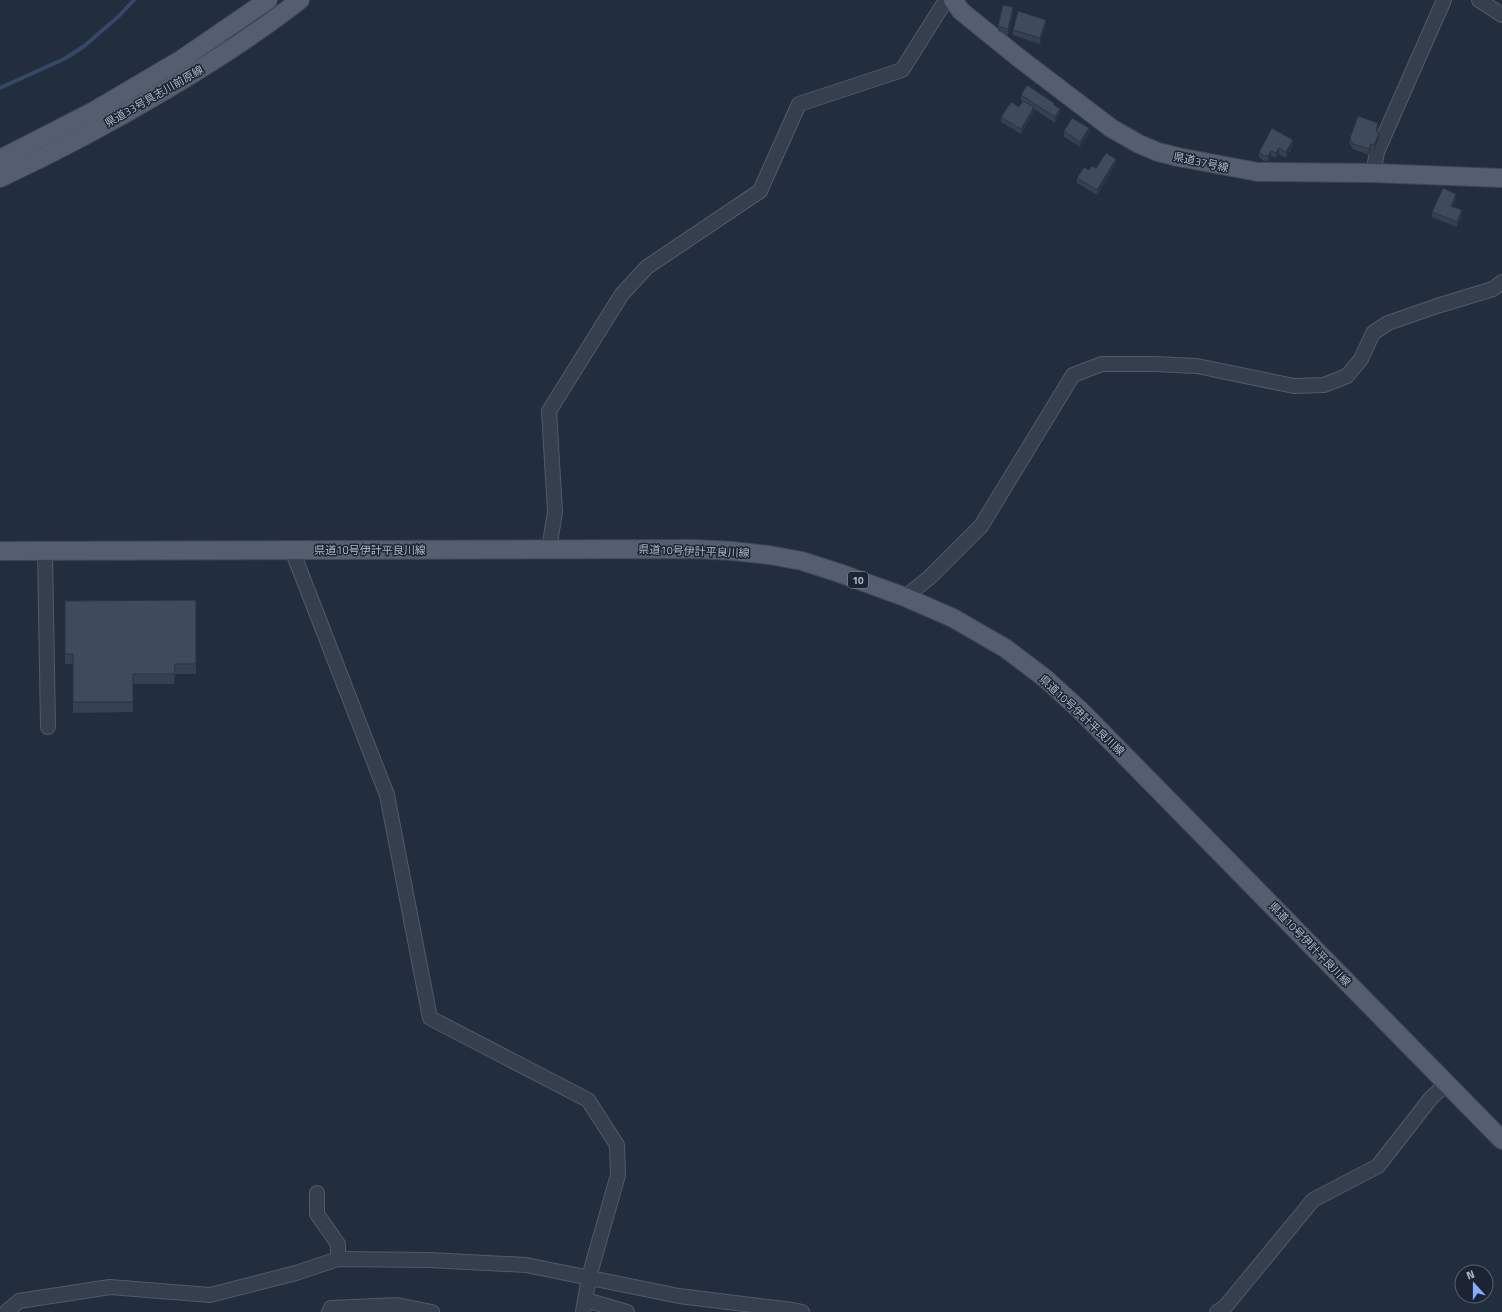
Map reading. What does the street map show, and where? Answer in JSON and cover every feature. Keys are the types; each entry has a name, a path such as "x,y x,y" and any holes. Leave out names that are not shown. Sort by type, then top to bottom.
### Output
{"main road":[{"name":"県道33号具志川前原線","path":"0,159 92,112 182,60 268,0"},
{"name":"県道33号具志川前原線","path":"0,178 38,161 142,104 219,58 300,0"},
{"name":"県道37号線","path":"952,0 961,11 1019,58 1111,128 1139,144 1158,152 1258,172 1373,173 1502,178"},
{"name":"県道10号伊計平良川線","path":"0,551 549,549 733,550 769,555 802,562 839,573 906,597 953,618 1005,648 1046,679 1082,712 1502,1140"}],"street":[{"path":"549,549 555,512 549,411 622,294 647,267 760,191 799,104 902,70 946,0"},
{"path":"1373,173 1377,152 1444,0"},
{"path":"1479,0 1502,15"},
{"path":"906,597 930,577 982,526 1073,375 1102,364 1154,364 1197,366 1294,386 1324,385 1347,376 1361,359 1373,333 1388,323 1436,306 1493,289 1502,282"},
{"path":"292,550 387,795 430,1018 588,1100 616,1145 618,1175 589,1277 584,1306 627,1312"},
{"path":"45,551 48,727"},
{"path":"1216,1312 1225,1307 1313,1200 1378,1166 1431,1098 1446,1084"},
{"path":"317,1193 317,1214 338,1244 338,1259"},
{"path":"6,1312 19,1301 110,1287 210,1295 338,1259 429,1260 526,1265 679,1296 802,1312"},
{"path":"330,1312 331,1308 397,1304 432,1312"}],"building":[{"path":"1003,5 1013,7 1008,29 998,26"},
{"path":"1018,11 1046,20 1040,38 1013,30"},
{"path":"1027,85 1054,103 1054,105 1060,109 1055,117 1021,95"},
{"path":"1023,101 1034,107 1021,129 1001,117 1011,102 1019,107"},
{"path":"1358,116 1378,123 1376,131 1379,133 1374,145 1371,144 1369,149 1353,144 1350,138"},
{"path":"1072,118 1089,128 1080,142 1064,131"},
{"path":"1272,128 1293,140 1286,152 1279,148 1276,153 1271,151 1268,156 1264,156 1259,152"},
{"path":"1106,153 1116,159 1097,190 1077,178 1084,167 1089,170 1092,166 1096,168"},
{"path":"1443,188 1456,194 1451,206 1462,210 1457,222 1432,212"},
{"path":"196,600 196,664 175,664 174,674 133,674 133,702 73,702 73,654 65,654 65,601"}],"waterway":[{"path":"0,88 64,59 83,47 118,17 134,0"}]}
